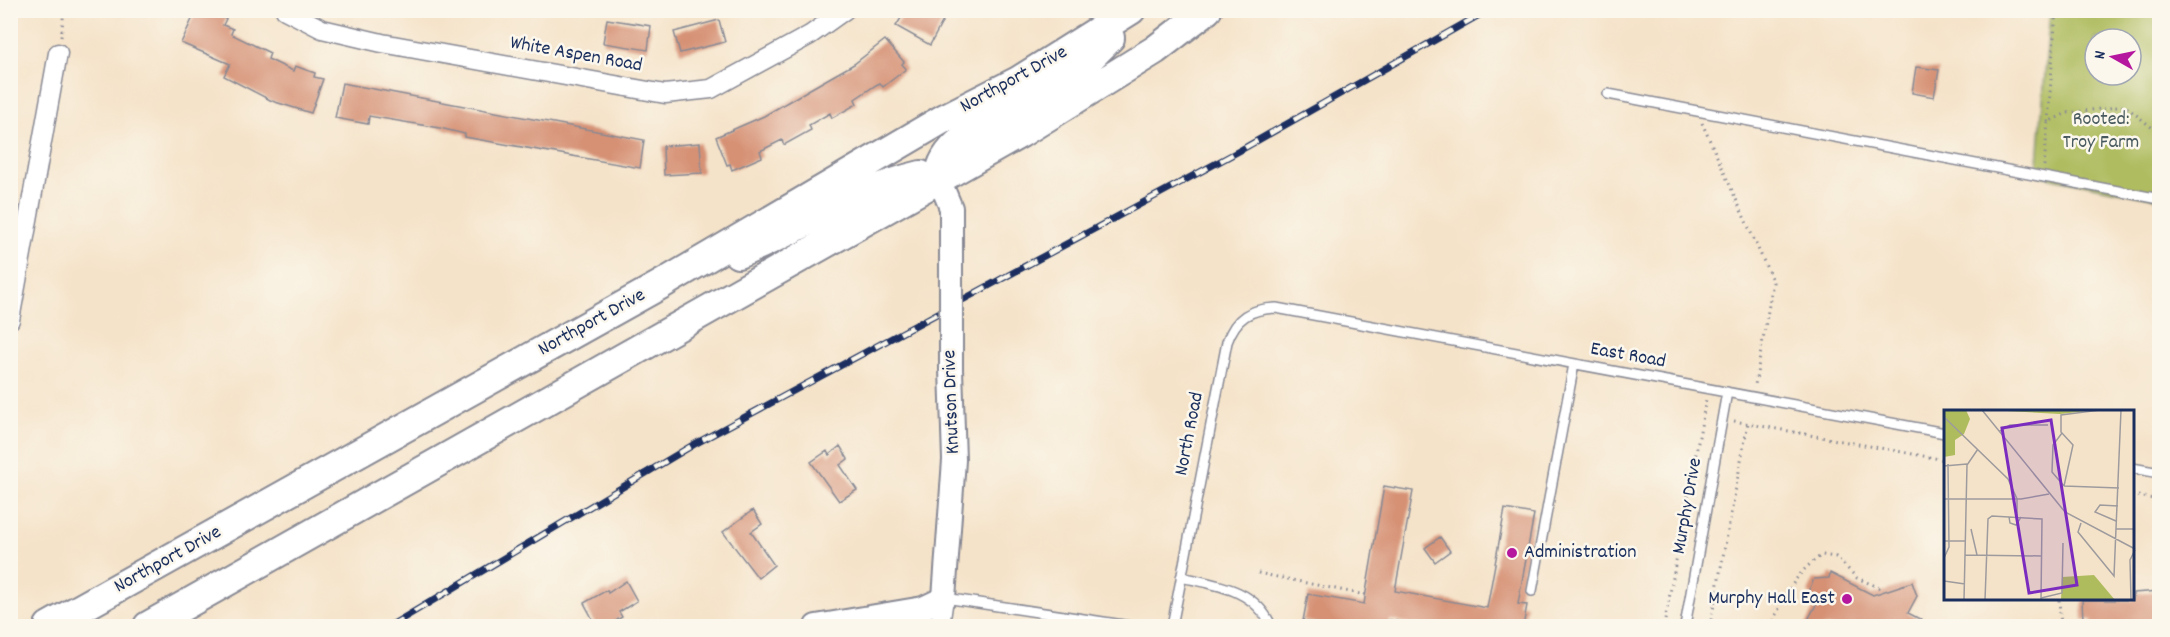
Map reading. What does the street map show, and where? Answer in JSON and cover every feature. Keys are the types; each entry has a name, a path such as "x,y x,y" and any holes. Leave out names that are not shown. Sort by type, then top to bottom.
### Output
{"main road":[{"name":"Northport Drive","path":"49,627 662,284 943,119 1018,81 1131,10"},
{"path":"939,179 943,160 956,146 969,136 1042,98 1067,80 1136,10"},
{"path":"147,627 1081,98 1155,50 1207,10"},
{"path":"662,284 778,239 875,190 925,174 939,179"}],"street":[{"name":"White Aspen Road","path":"285,10 322,29 382,43 665,94 711,89 810,35 845,10"},
{"path":"10,320 58,53"},
{"name":"Knutson Drive","path":"939,179 951,208 951,369 954,460 940,627"},
{"path":"816,627 923,608 944,598"}],"lane":[{"path":"1608,94 2160,199"},
{"name":"North Road","path":"1172,627 1222,362 1232,329 1238,320 1252,311 1276,308 1305,313"},
{"name":"East Road","path":"1305,313 1944,433"},
{"path":"1532,591 1574,364"},
{"name":"Murphy Drive","path":"1685,627 1727,392"},
{"path":"2134,468 2160,473"},
{"path":"1181,577 1217,585 1246,595 1258,606 1271,627"},
{"path":"944,598 1130,627"}],"path":[{"path":"58,53 64,10"},
{"path":"2042,176 2056,10"},
{"path":"2048,122 2067,113 2106,106 2125,106 2160,134"},
{"path":"1696,111 1773,282 1753,397"},
{"path":"1664,627 1708,388"},
{"path":"1722,418 1944,460"},
{"path":"1710,627 1748,423"},
{"path":"2134,495 2160,500"},
{"path":"1770,627 1792,583 1805,568 1822,555 1836,557 1857,578 1880,588"},
{"path":"1258,573 1365,595"},
{"path":"2059,601 2061,627"}],"green space":[{"name":"Rooted: Troy Farm","path":"2050,11 2159,11 2159,199 2037,175"}],"building":[{"path":"906,10 940,10 946,15 930,45 896,26"},
{"path":"206,11 226,19 223,25 233,29 231,34 270,53 268,59 293,71 295,66 315,73 314,77 323,79 311,113 272,101 224,76 230,64 181,43 195,13 203,16"},
{"path":"607,19 651,26 648,50 603,43"},
{"path":"719,20 725,42 680,53 674,32"},
{"path":"885,40 904,62 902,64 906,69 883,87 880,83 855,99 857,104 832,118 830,113 809,125 811,130 784,145 782,140 760,151 762,157 732,170 730,164 727,165 716,137 764,116 854,64"},
{"path":"1916,67 1939,70 1934,97 1912,93"},
{"path":"342,83 644,140 640,168 465,137 465,134 440,128 369,116 368,124 335,118"},
{"path":"700,143 702,173 664,175 663,146"},
{"path":"840,446 848,459 840,465 857,490 839,501 811,462 827,451 829,455"},
{"name":"Administration","path":"1384,486 1413,491 1395,591 1487,608 1505,509 1534,514 1518,604 1527,605 1523,627 1427,627 1390,620 1389,627 1335,627 1303,621 1308,594 1364,604"},
{"path":"753,510 762,524 751,532 774,565 758,578 723,532"},
{"path":"1440,537 1450,551 1435,562 1425,548"},
{"name":"Murphy Hall East","path":"1830,573 1873,595 1912,582 1917,596 1908,613 1935,627 1804,627 1817,603 1808,592 1814,579 1829,578"},
{"path":"626,581 637,601 619,612 622,617 606,627 597,627 584,603 607,590 608,593"},
{"path":"2160,591 2160,627 2092,627 2092,620 2083,620 2082,601 2134,601 2134,593"}],"railway":[{"path":"390,626 693,445 1239,151 1488,10"}],"place":[{"name":"Administration","path":"1512,553"},
{"name":"Murphy Hall East","path":"1847,599"}]}
